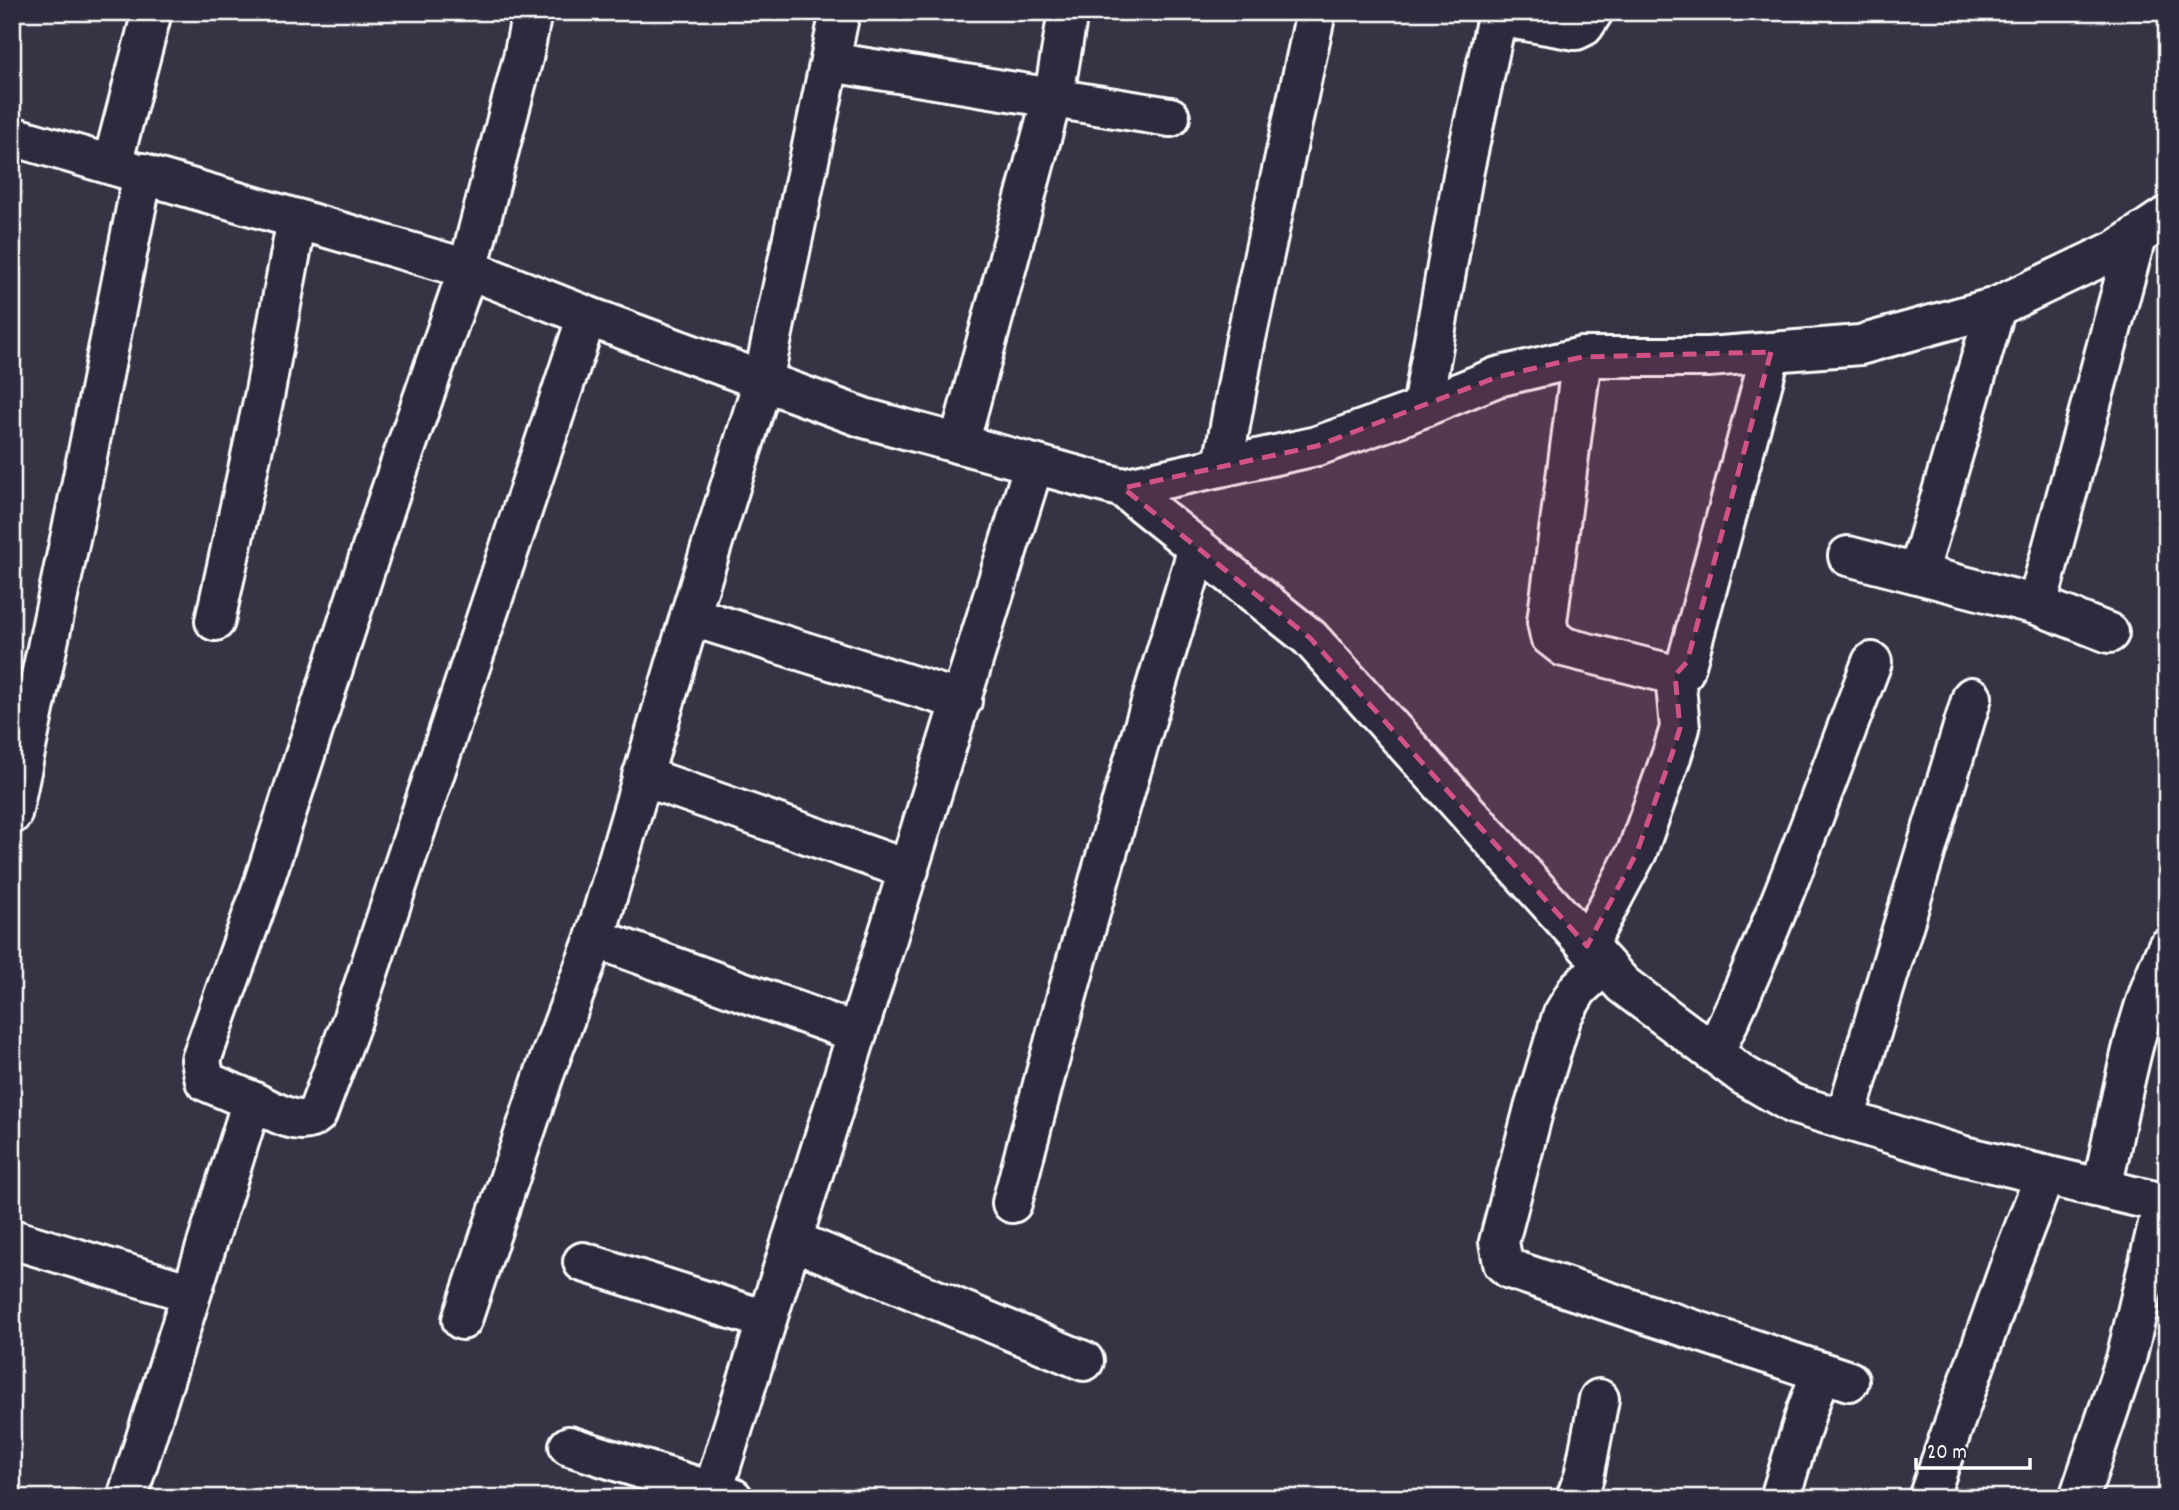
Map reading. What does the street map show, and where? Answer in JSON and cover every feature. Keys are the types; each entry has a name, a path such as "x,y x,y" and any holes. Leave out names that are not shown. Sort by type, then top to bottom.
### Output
{"street":[{"path":"12,814 84,474 152,12"},
{"path":"532,12 523,58 468,270 386,505 258,897 201,1060 205,1081 299,1121 311,1120 317,1114 355,1012 587,316"},
{"path":"462,1320 545,1072 595,938 690,616 764,381 841,12"},
{"path":"959,444 1052,96 1068,12"},
{"path":"1223,466 1245,343 1316,12"},
{"path":"1422,408 1464,170 1497,14 1577,30 1584,26 1593,12"},
{"path":"830,62 1170,117"},
{"path":"12,136 468,270 864,418 1123,488 1310,638 1623,985 1743,1075 1793,1104 1964,1156 2165,1203 2126,1359 2079,1498"},
{"path":"1123,488 1317,446 1422,408 1497,377 1582,358 1708,357 1860,345 1996,307 2118,249 2167,216"},
{"path":"215,621 264,397 297,219"},
{"path":"2037,605 2136,237"},
{"path":"1918,574 1996,307"},
{"path":"1582,358 1547,622 1550,636 1564,646 1675,675 1684,671 1687,662 1771,352"},
{"path":"569,1446 723,1494 766,1320 962,701 1034,464"},
{"path":"1012,1203 1052,1046 1117,814 1198,548"},
{"path":"1848,556 2037,605 2109,633"},
{"path":"690,616 962,701"},
{"path":"1714,1053 1772,923 1872,662"},
{"path":"1675,675 1680,729 1637,852 1596,955 1562,1016 1533,1112 1499,1242 1503,1263 1510,1269 1835,1377 1807,1410 1780,1498"},
{"path":"1845,1119 1972,697"},
{"path":"642,776 909,870"},
{"path":"595,938 857,1032"},
{"path":"2102,1188 2136,1032 2156,1005 2167,948"},
{"path":"127,1498 252,1101"},
{"path":"1928,1498 2045,1175"},
{"path":"12,1239 191,1293"},
{"path":"792,1240 1084,1361"},
{"path":"583,1262 766,1320"},
{"path":"1576,1498 1584,1477 1599,1399"}],"highlighted area":[{"path":"1771,352 1687,662 1675,675 1680,728 1672,754 1637,852 1587,946 1310,638 1123,488 1317,446 1497,377 1582,357"}]}
